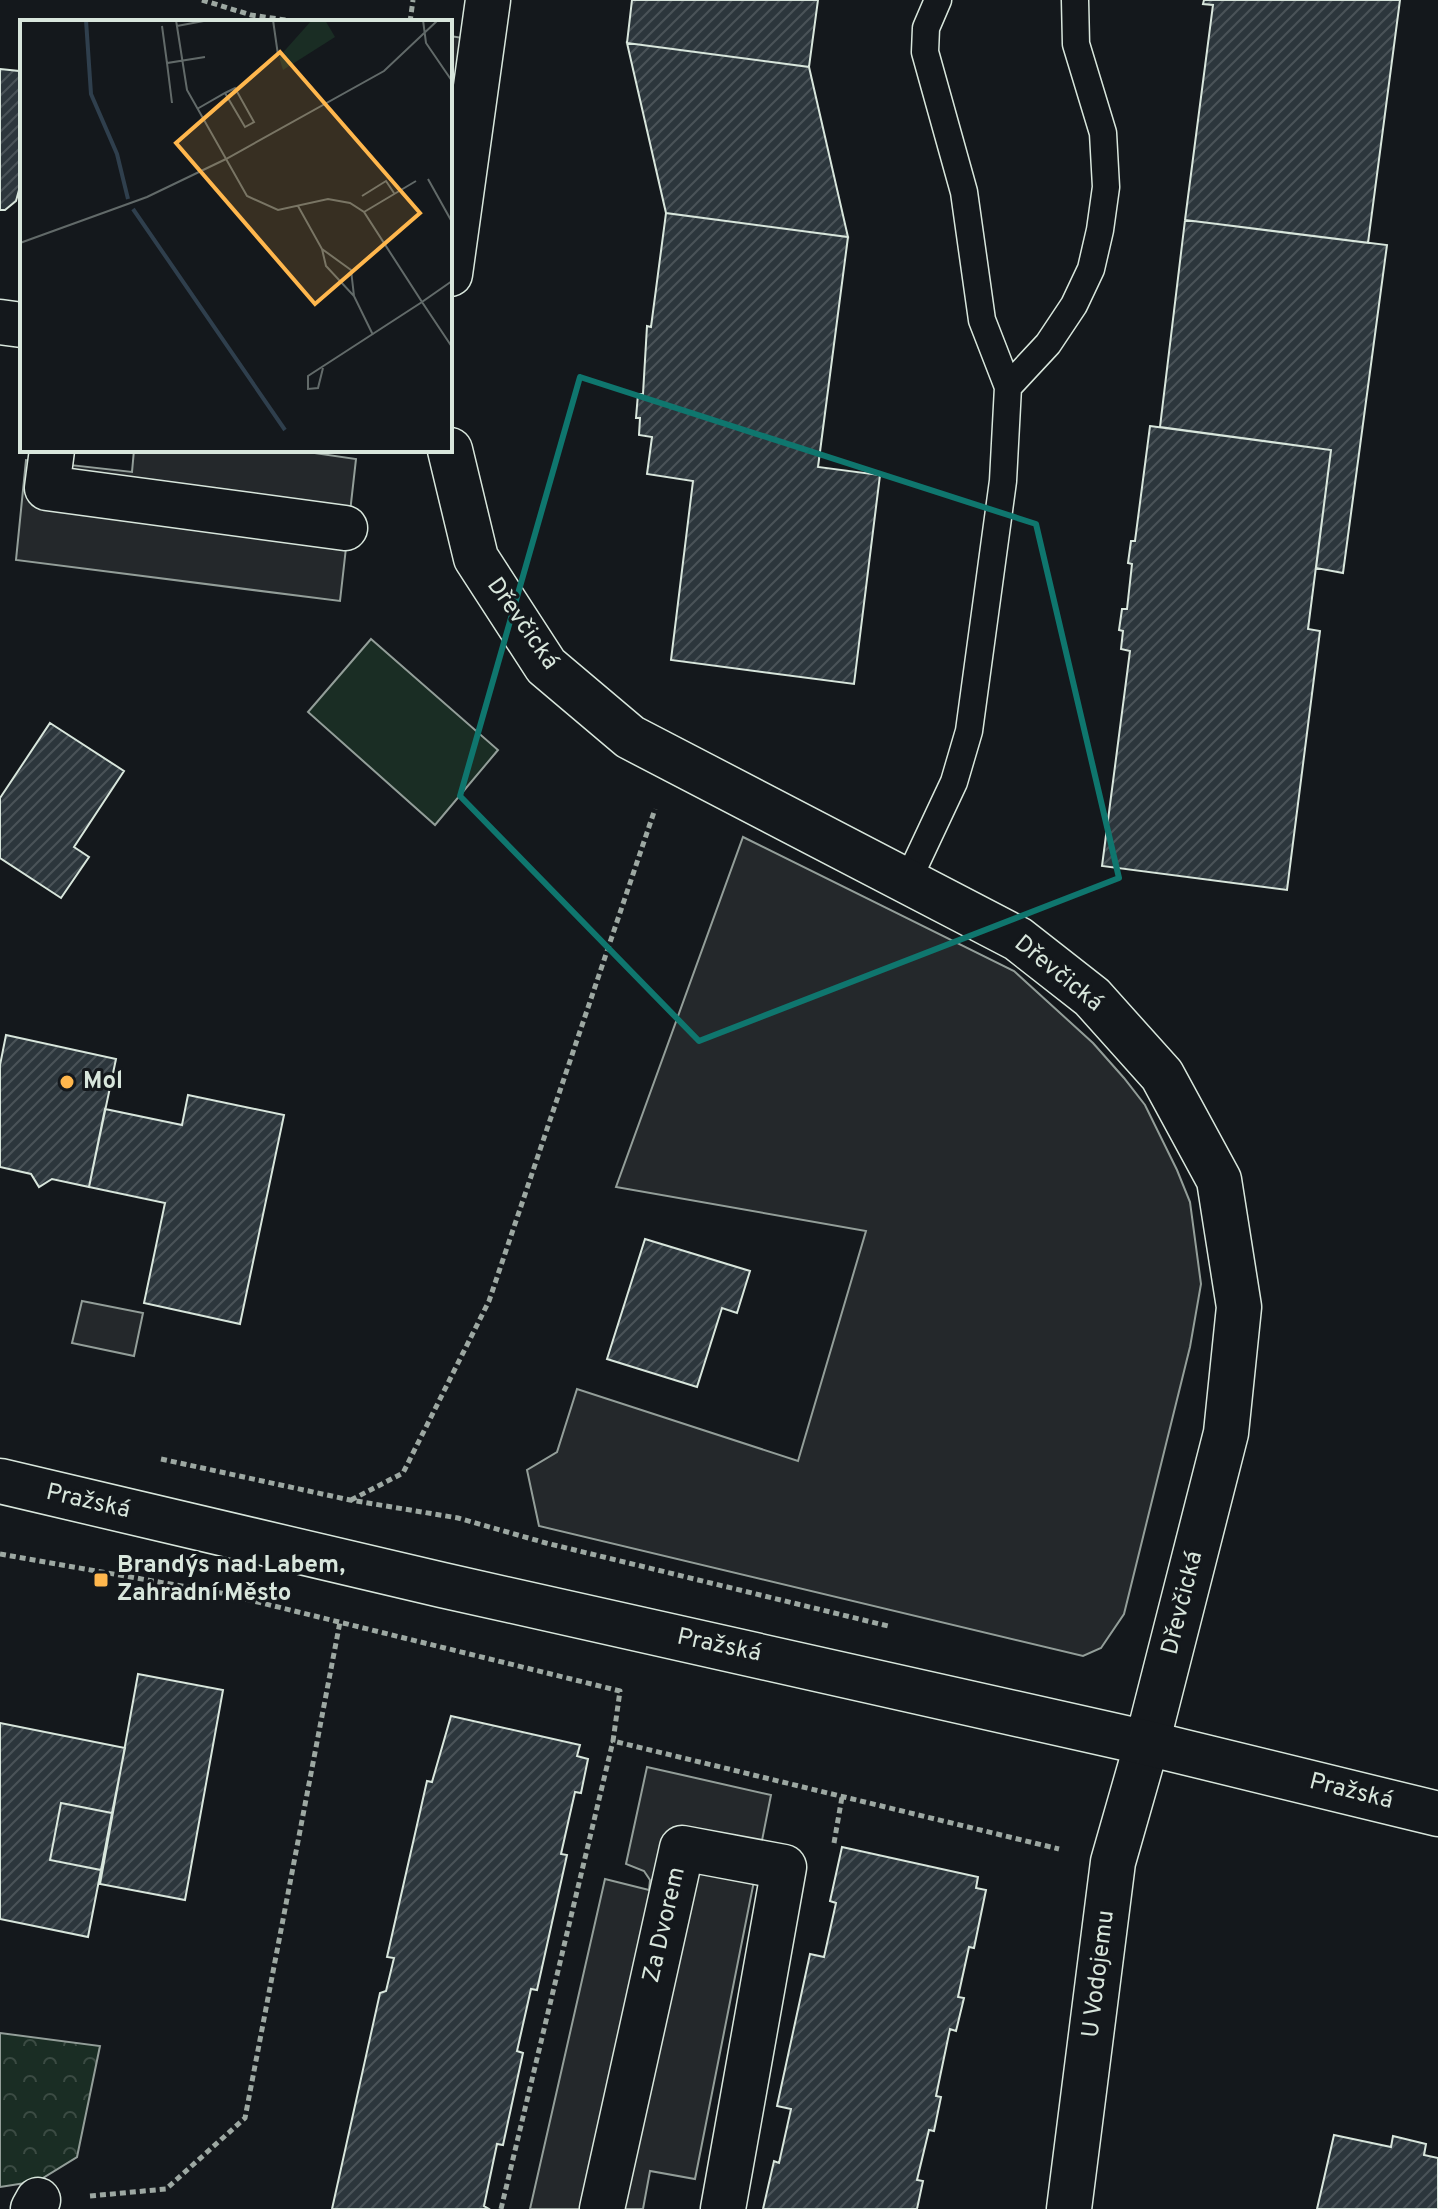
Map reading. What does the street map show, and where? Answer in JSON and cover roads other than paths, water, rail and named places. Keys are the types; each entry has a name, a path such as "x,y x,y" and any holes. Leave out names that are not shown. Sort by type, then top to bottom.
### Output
{"street":[{"path":"452,260 488,0"},
{"path":"0,322 20,325"},
{"path":"52,452 47,488 345,528"},
{"name":"Dřevčická","path":"450,452 476,558 546,666 630,737 1018,939 1092,997 1162,1075 1219,1180 1239,1307 1226,1433 1147,1743"},
{"name":"Pražská","path":"0,1481 442,1585 1147,1743 1438,1814"},
{"name":"U Vodojemu","path":"1069,2209 1113,1862 1147,1743"},
{"name":"Za Dvorem","path":"602,2209 682,1848 784,1867 723,2209"}],"lane":[{"path":"908,880 954,782 969,731 1003,481 1008,387 982,320 964,192 925,52 926,28 938,0"},
{"path":"1008,387 1048,344 1074,305 1091,269 1100,230 1106,187 1103,133 1076,44 1075,0"}],"place":[{"name":"Mol","path":"67,1082"},
{"name":"Brandýs nad Labem, Zahradní Město","path":"101,1580"}]}
